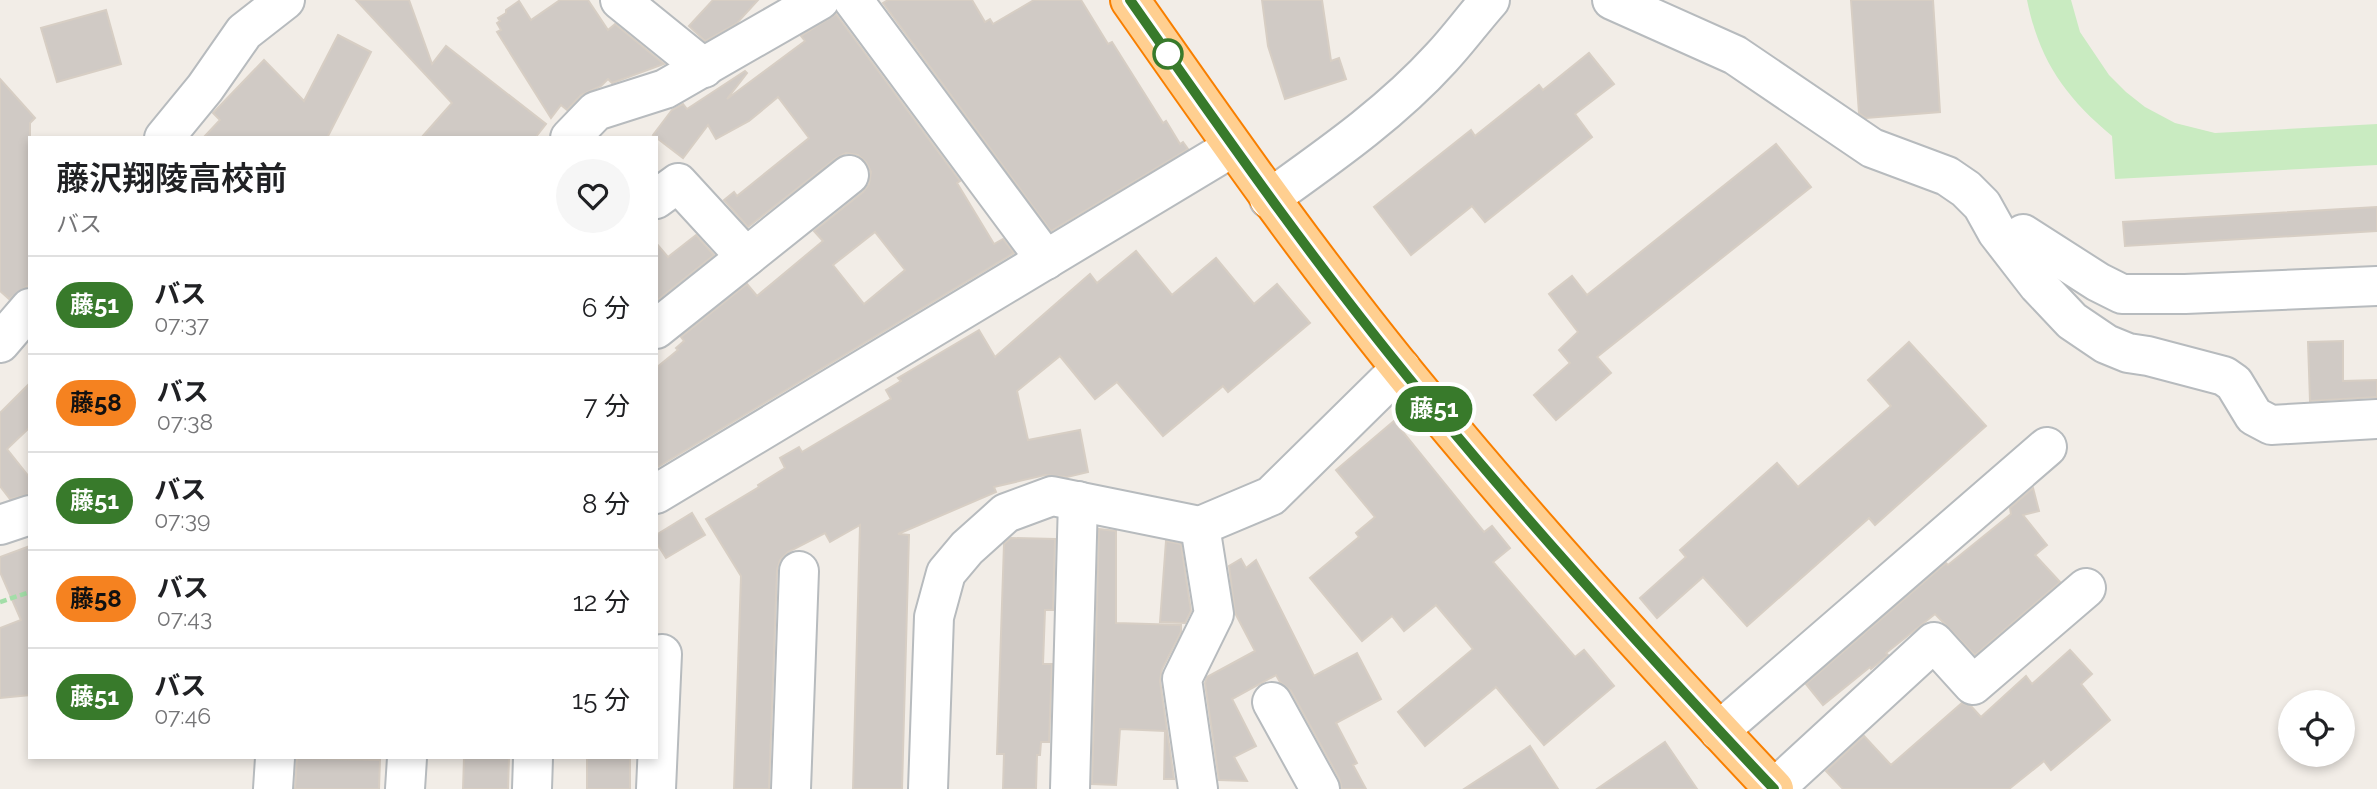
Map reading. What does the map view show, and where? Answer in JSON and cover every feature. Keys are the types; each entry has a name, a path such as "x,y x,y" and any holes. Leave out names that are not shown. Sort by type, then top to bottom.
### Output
{"highway":[{"path":"1130,0 1269,199 1434,410 1601,603 1774,789"}],"street":[{"path":"166,136 205,88 244,32 285,0"},
{"path":"620,0 704,68"},
{"path":"572,136 596,111 665,89 820,0"},
{"path":"853,0 1046,260"},
{"path":"1269,199 1355,136 1401,96 1440,60 1490,0"},
{"path":"1612,0 1735,55 1872,148 1947,176 1966,189 1982,205 1997,232 2038,285 2072,321 2106,344 2128,354 2148,356 2224,376 2234,383 2254,416 2271,425 2377,419"},
{"path":"658,493 1233,147"},
{"path":"658,327 849,176"},
{"path":"658,198 678,183 746,257"},
{"path":"2022,234 2122,294 2185,295 2377,286"},
{"path":"928,789 934,617 946,573 967,548 1006,513 1052,496 1200,526 1271,496 1401,368"},
{"path":"1719,731 2047,447"},
{"path":"1069,789 1078,501"},
{"path":"0,525 28,516"},
{"path":"1198,789 1182,679 1214,614 1200,526"},
{"path":"791,789 799,571"},
{"path":"1774,789 1934,642 1973,685 2086,588"},
{"path":"658,744 662,653"},
{"path":"1272,702 1320,789"},
{"path":"273,789 275,759"},
{"path":"405,789 408,759"},
{"path":"532,789 533,759"},
{"path":"656,789 657,759"}],"path":[{"path":"0,602 28,593"}],"green space":[{"path":"2027,0 2071,0 2080,32 2109,75 2145,107 2175,123 2215,133 2377,124 2377,165 2115,179 2112,136 2081,107 2056,76 2039,41"}],"building":[{"path":"356,0 409,0 432,64 446,46 546,124 537,136 423,136 452,103"},
{"path":"560,0 588,0 608,30 615,24 664,64 612,83 608,79 601,86 581,95 567,110 561,105 551,118 497,32 501,30 497,23 506,10 519,1 531,20"},
{"path":"713,0 758,0 737,23 705,41 689,26"},
{"path":"888,0 972,0 985,22 990,19 993,24 1034,0 1081,0 1108,44 1112,42 1163,123 1166,121 1180,144 1183,142 1188,149 1051,231 883,3"},
{"path":"1262,0 1322,0 1331,61 1339,58 1346,79 1285,99 1268,46"},
{"path":"1851,0 1933,0 1940,112 1866,118 1859,113"},
{"path":"106,10 121,64 57,82 41,28"},
{"path":"836,14 960,181 957,183 994,244 1003,239 1014,253 658,467 658,366 678,350 676,348 684,341 681,337 747,284 757,296 823,241 814,231 863,192 869,184 871,172 866,162 858,155 846,153 748,227 724,200 734,192 737,196 809,138 778,97 749,121 716,139 708,125 683,158 658,139 658,136 653,135 672,110 683,104 687,109 745,71 747,73 727,99 805,41 801,36","holes":["875,232 905,270 864,304 833,265"]},
{"path":"338,35 371,52 328,136 205,136 220,120 213,113 264,60 304,101"},
{"path":"1589,53 1614,84 1575,114 1592,137 1485,222 1472,206 1411,255 1374,207 1471,130 1475,136 1539,85 1543,90"},
{"path":"0,79 35,118 30,123 28,136 28,285 9,299 0,291"},
{"path":"1776,144 1811,187 1597,357 1611,373 1556,420 1534,395 1570,363 1559,350 1578,332 1549,294 1572,276 1587,295"},
{"path":"2377,207 2377,231 2125,246 2123,222"},
{"path":"696,235 714,255 658,299 658,245 668,257"},
{"path":"1136,251 1172,295 1216,258 1254,304 1277,284 1310,323 1228,392 1223,386 1163,436 1117,382 1095,399 1060,356 1017,391 1028,440 1080,430 1088,472 1067,477 1045,475 994,487 996,492 898,534 909,535 902,789 853,789 860,525 830,542 825,533 788,552 780,560 777,570 769,789 734,789 741,576 706,519 785,468 780,458 799,447 802,452 891,399 886,390 901,381 898,378 979,330 995,357 1090,274 1097,283"},
{"path":"2343,341 2343,381 2377,380 2377,397 2310,401 2308,342"},
{"path":"1909,342 1986,426 1875,525 1869,518 1747,626 1703,577 1657,618 1640,598 1686,557 1680,550 1777,463 1798,487 1891,406 1868,380"},
{"path":"28,385 28,429 7,449 28,475 28,494 10,499 0,486 0,413"},
{"path":"1394,421 1484,532 1492,526 1510,548 1493,562 1575,657 1584,650 1614,686 1544,745 1496,687 1425,746 1398,712 1473,649 1436,605 1404,631 1392,616 1362,641 1310,578 1359,537 1356,533 1375,517 1336,470"},
{"path":"2033,488 2039,511 2023,515 2047,545 2035,555 2060,582 1975,655 1935,614 1886,653 1888,655 1871,669 1870,667 1823,705 1806,684 1946,563 1948,565 2011,514 2010,508"},
{"path":"692,513 705,535 666,558 658,545 658,534"},
{"path":"1099,529 1116,531 1116,623 1181,625 1181,632 1162,669 1160,681 1174,779 1164,779 1165,731 1120,729 1116,785 1092,784"},
{"path":"1011,538 1055,539 1053,610 1045,610 1043,664 1052,664 1049,742 1041,742 1040,755 1037,755 1036,789 1003,789 1004,754 997,754 1004,544"},
{"path":"1166,541 1181,544 1191,611 1185,623 1160,622"},
{"path":"28,547 28,695 0,698 0,628 21,620 0,572 0,557"},
{"path":"1241,559 1246,568 1256,560 1314,676 1357,653 1381,699 1336,723 1357,763 1353,765 1366,789 1342,789 1339,778 1291,691 1276,675 1232,699 1256,746 1234,757 1247,781 1219,780 1205,683 1207,677 1255,651 1235,613 1229,566"},
{"path":"2070,650 2092,674 2081,684 2110,720 2051,770 2044,761 2009,789 1843,789 1826,771 1864,736 1891,765 1962,703 1971,706 1981,717 2026,676 2032,684"},
{"path":"1665,742 1697,789 1597,789"},
{"path":"1530,746 1558,789 1464,789"},
{"path":"297,759 380,760 379,789 295,789"},
{"path":"464,759 509,759 508,789 463,789"},
{"path":"587,759 630,759 630,789 587,789"}],"bus line":[{"name":"藤51","path":"1130,0 1269,199 1434,410 1601,603 1774,789"}]}
